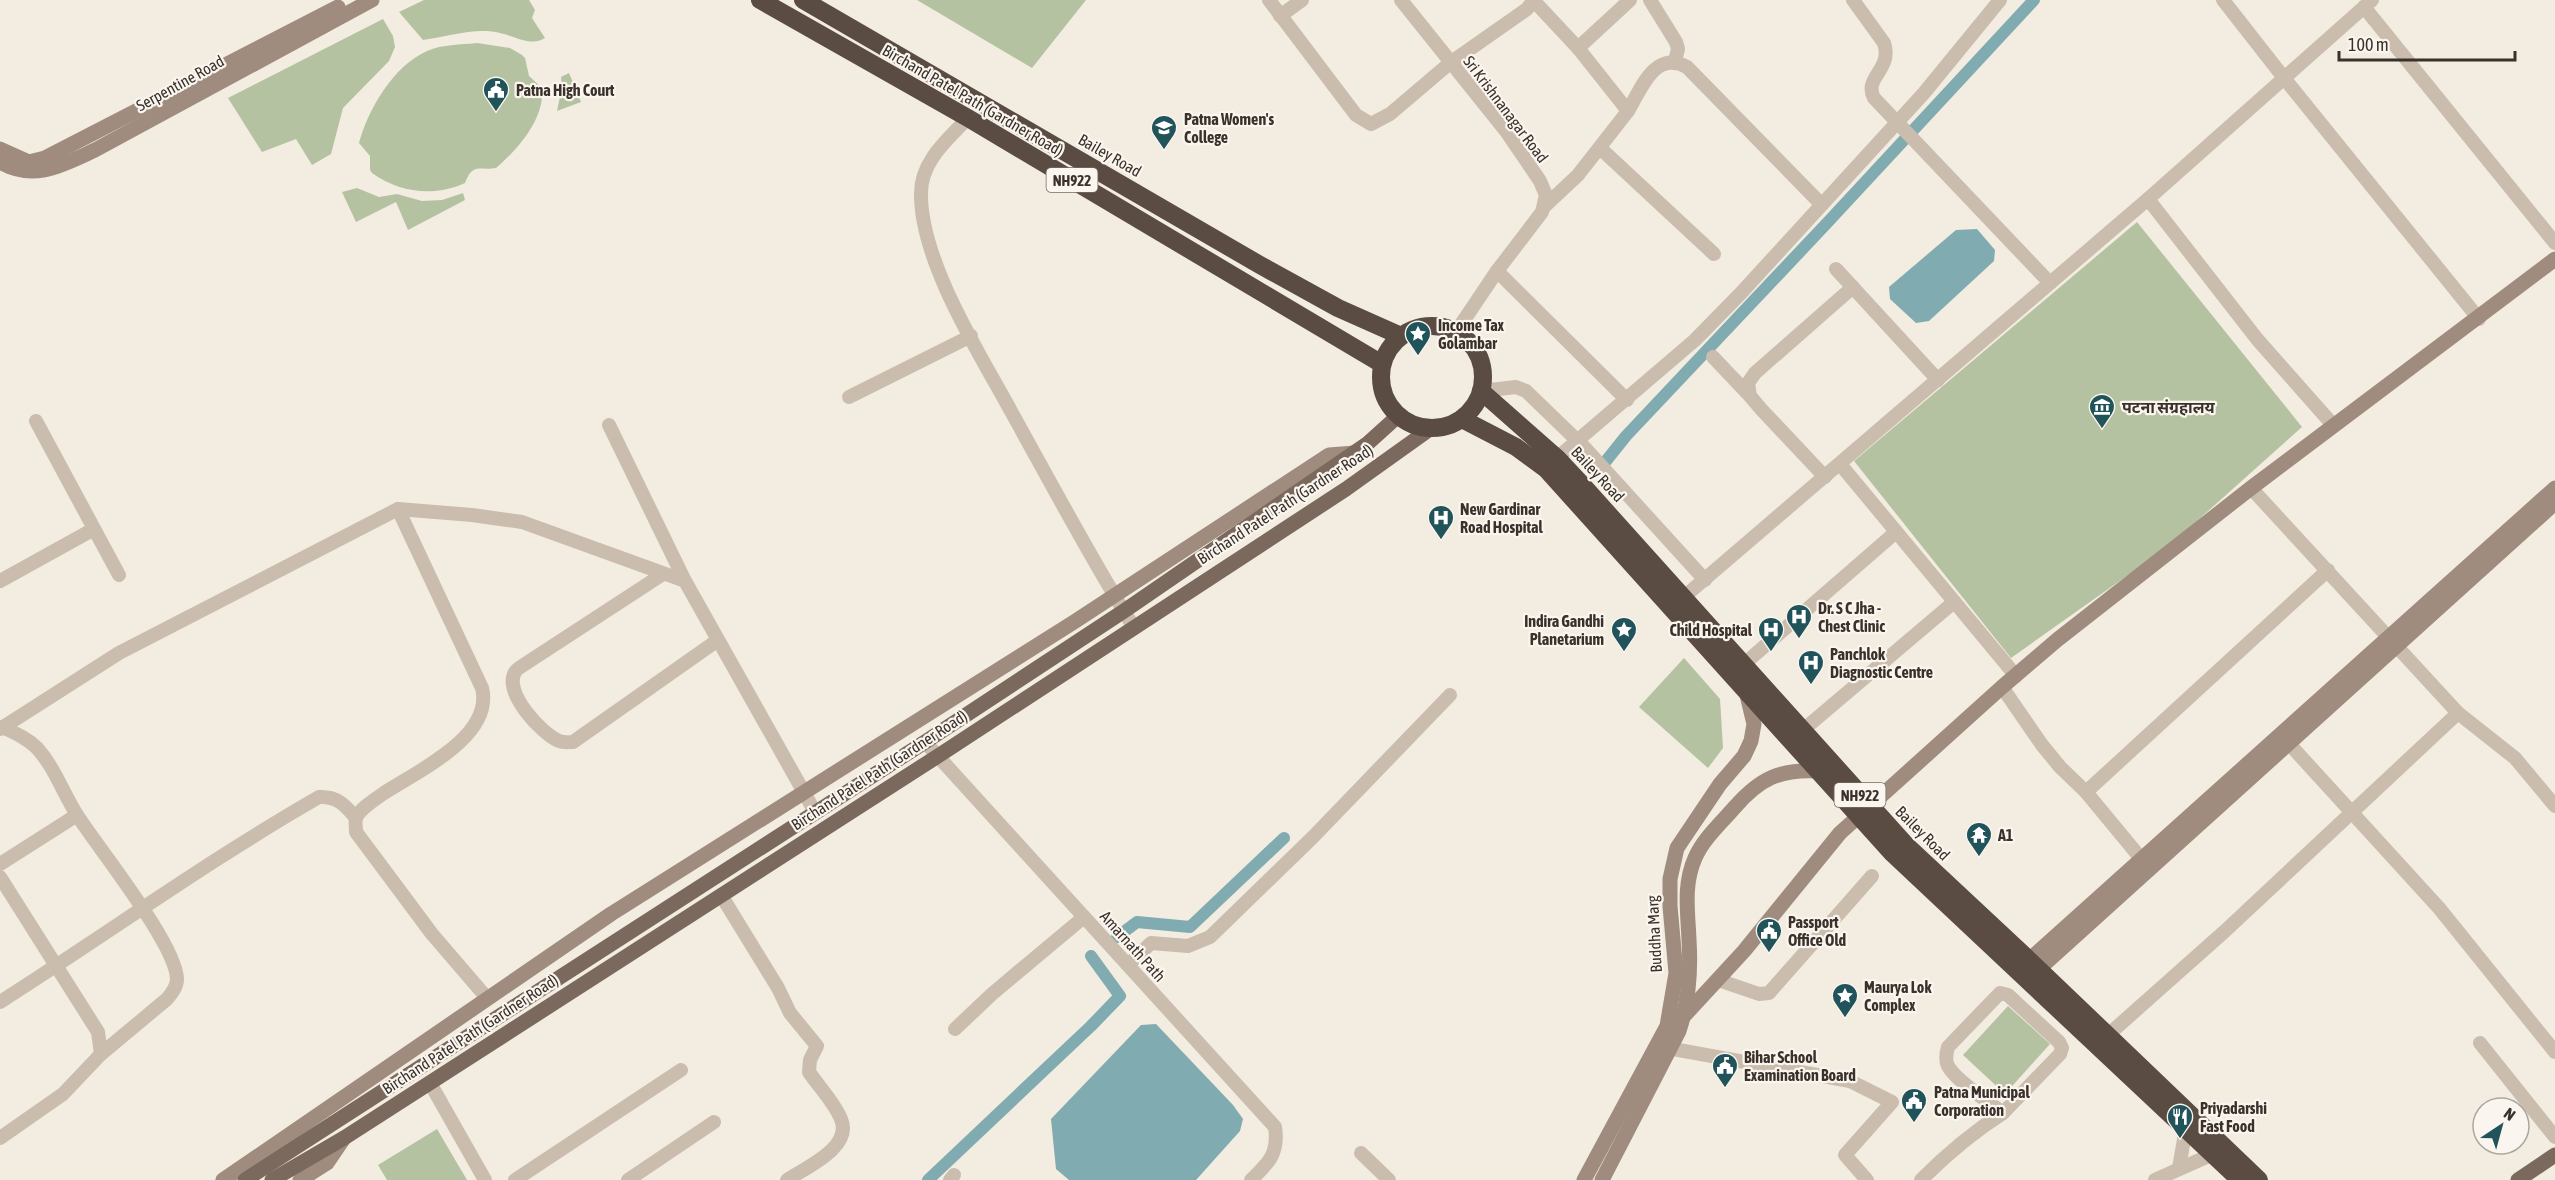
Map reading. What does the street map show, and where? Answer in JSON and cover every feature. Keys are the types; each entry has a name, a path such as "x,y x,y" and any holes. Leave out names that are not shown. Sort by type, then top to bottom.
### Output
{"highway":[{"name":"Birchand Patel Path (Gardner Road)","path":"760,0 968,118 1382,364"},
{"name":"Bailey Road","path":"803,0 1260,265 1338,308 1401,336"},
{"path":"1422,327 1445,328 1465,339 1479,357 1483,380 1481,391 1477,402 1462,419 1441,428 1430,429 1407,423 1398,416 1384,398 1380,375 1382,364 1392,344 1401,336 1422,327"},
{"name":"Bailey Road","path":"1481,391 1557,458 1677,602 1746,690 1818,771 1906,846 2030,967 2186,1128 2240,1180"},
{"name":"Bailey Road","path":"1462,419 1516,447 1546,469 1677,602 1744,664 1803,730 1864,811"},
{"name":"Bailey Road","path":"2030,967 2108,1035 2259,1180"}],"main road":[{"name":"Birchand Patel Path (Gardner Road)","path":"270,1176 499,1015 925,742 1124,611 1355,453 1398,416"},
{"name":"Birchand Patel Path (Gardner Road)","path":"270,1176 344,1138 938,756 1346,489 1430,429"},
{"path":"2518,1180 2555,1155"},
{"path":"245,1180 270,1176"}],"street":[{"path":"0,149 28,167 351,0"},
{"name":"Serpentine Road","path":"0,162 28,167 58,167 95,150 372,0"},
{"path":"1269,0 1356,115 1371,124 1390,114 1450,63 1527,9 1534,0 1578,48 1628,111"},
{"path":"1280,16 1302,0"},
{"name":"Sri Krishnanagar Road","path":"1401,0 1490,110 1522,154 1544,189 1545,206"},
{"path":"1578,48 1630,0"},
{"path":"1650,0 1676,42 1678,49 1675,61"},
{"path":"1853,0 1884,43 1887,60 1876,76 1871,93 1899,126 2050,284"},
{"path":"1557,458 1582,445 1627,400 1695,340 1821,204 1899,126 2000,0"},
{"path":"2223,0 2479,319"},
{"path":"1677,602 2050,284 2368,4 2555,243"},
{"path":"1456,332 1545,206 1560,195 1600,148 1628,111 1655,68 1664,63 1675,61 1687,67 1821,204"},
{"path":"968,118 937,150 927,168 921,192 928,245 944,284 971,336 1087,551 1133,627"},
{"path":"1600,148 1714,254"},
{"path":"2148,199 2257,339 2333,424"},
{"path":"1684,1016 1718,980 1840,832 2002,687 2066,633 2333,424 2479,319 2555,260"},
{"path":"1836,268 1938,380"},
{"path":"1497,271 1627,400"},
{"path":"1750,396 1748,383 1755,373 1853,287"},
{"path":"849,397 971,336"},
{"path":"1713,357 1825,477"},
{"path":"1481,391 1516,387 1526,391 1582,445 1705,580"},
{"path":"36,420 119,575"},
{"path":"609,425 685,581 816,812"},
{"path":"223,1180 611,914 1114,596 1329,455 1355,453"},
{"path":"1840,464 2016,676"},
{"path":"2251,488 2458,712 2515,758 2555,806"},
{"path":"2392,642 2555,488"},
{"path":"2008,995 2030,967 2145,863 2392,642 2555,503"},
{"path":"1,728 127,649 398,509 522,522 685,581"},
{"path":"356,818 376,799 458,744 475,724 485,700 482,688 398,509"},
{"path":"0,581 94,529"},
{"path":"1744,664 1896,532"},
{"path":"2086,792 2328,570"},
{"path":"663,574 514,673 512,682 514,695 521,705 556,740 565,743 573,742 718,640"},
{"path":"1803,730 1954,602"},
{"path":"2002,687 2048,752 2086,792 2145,863"},
{"name":"Buddha Marg","path":"1602,1180 1664,1047 1676,974 1670,879 1677,848 1720,784 1744,756 1751,741 1754,723 1746,690"},
{"path":"1128,965 1151,943 1188,946 1210,938 1313,837 1450,695"},
{"path":"2108,1035 2353,813 2458,712"},
{"path":"0,1138 63,1094 101,1054 167,999 174,991 177,980 173,963 142,910 77,815 56,775 36,747 26,738 1,728"},
{"path":"2281,741 2353,813 2439,908 2555,1052"},
{"name":"Amarnath Path","path":"925,742 1275,1127 1277,1139 1275,1153 1251,1180"},
{"name":"Buddha Marg","path":"1584,1180 1684,1016 1690,976 1687,881 1695,857 1709,837 1756,785 1794,770 1818,771"},
{"path":"0,1002 142,910 198,870 319,797 330,796 344,804 356,818 356,832 370,854 499,1015"},
{"path":"0,864 77,815"},
{"path":"1718,980 1759,994 1769,993 1872,876"},
{"path":"0,877 58,965 98,1032 101,1054"},
{"path":"721,895 778,988 790,1013 817,1046 810,1060 809,1072 837,1111 844,1128 844,1135 838,1145 787,1180"},
{"path":"955,1029 992,994 1084,916"},
{"path":"1921,1180 1945,1156 2002,1113 2060,1054 2062,1048 2059,1042 2008,995 2000,993 1948,1047 1946,1056 1947,1065 1954,1074 2002,1113"},
{"path":"2480,1043 2555,1137"},
{"path":"1664,1047 1850,1081 1892,1102 1845,1155 1867,1180"},
{"path":"515,1180 681,1070"},
{"path":"430,1083 485,1180"},
{"path":"628,1180 714,1122"},
{"path":"2179,1168 2186,1128"},
{"path":"300,1180 327,1163 344,1138"},
{"path":"1361,1153 1389,1180"},
{"path":"2155,1180 2213,1154"}],"green space":[{"path":"424,0 529,0 535,10 532,18 545,38 529,41 491,31 481,31 423,40 399,12"},
{"path":"917,0 1086,0 1032,68"},
{"path":"383,19 393,36 395,47 389,61 343,108 331,154 312,165 296,139 262,152 228,98"},
{"path":"477,43 510,48 522,55 525,58 529,76 542,88 539,111 521,143 496,168 474,170 465,183 441,190 406,189 372,173 370,156 359,143 376,103 393,78 403,67 427,51 445,46"},
{"path":"569,73 581,102 557,111 562,87 561,77"},
{"path":"357,188 379,197 397,194 422,201 442,200 463,193 465,200 408,230 396,202 356,222 342,192"},
{"path":"2137,222 2302,427 2169,546 2011,658 1854,461"},
{"path":"1684,658 1720,699 1723,748 1708,768 1639,707"},
{"path":"2008,1006 2050,1044 2005,1094 1963,1055"},
{"path":"437,1129 467,1180 387,1180 378,1165"}],"water":[{"path":"1977,229 1995,250 1994,261 1929,321 1916,323 1890,299 1889,287 1956,230"},
{"path":"1156,1024 1233,1105 1243,1119 1240,1131 1196,1180 1069,1180 1056,1169 1051,1119 1141,1025"}],"waterway":[{"path":"1598,471 1626,436 2034,0"},
{"path":"1117,937 1137,922 1190,927 1284,838"},
{"path":"928,1180 1120,996 1091,956"}],"place":[{"name":"Patna High Court","path":"496,113"},
{"name":"Patna Women's College","path":"1164,151"},
{"name":"Income Tax Golambar","path":"1418,357"},
{"name":"पटना संग्रहालय","path":"2102,430"},
{"name":"New Gardinar Road Hospital","path":"1441,541"},
{"name":"Dr. S C Jha - Chest Clinic","path":"1799,640"},
{"name":"Indira Gandhi Planetarium","path":"1624,653"},
{"name":"Child Hospital","path":"1771,653"},
{"name":"Panchlok Diagnostic Centre","path":"1811,686"},
{"name":"A1","path":"1979,858"},
{"name":"Passport Office Old","path":"1769,954"},
{"name":"Maurya Lok Complex","path":"1845,1019"},
{"name":"Bihar School Examination Board","path":"1725,1089"},
{"name":"Patna Municipal Corporation","path":"1914,1124"},
{"name":"Priyadarshi Fast Food","path":"2180,1140"}]}
